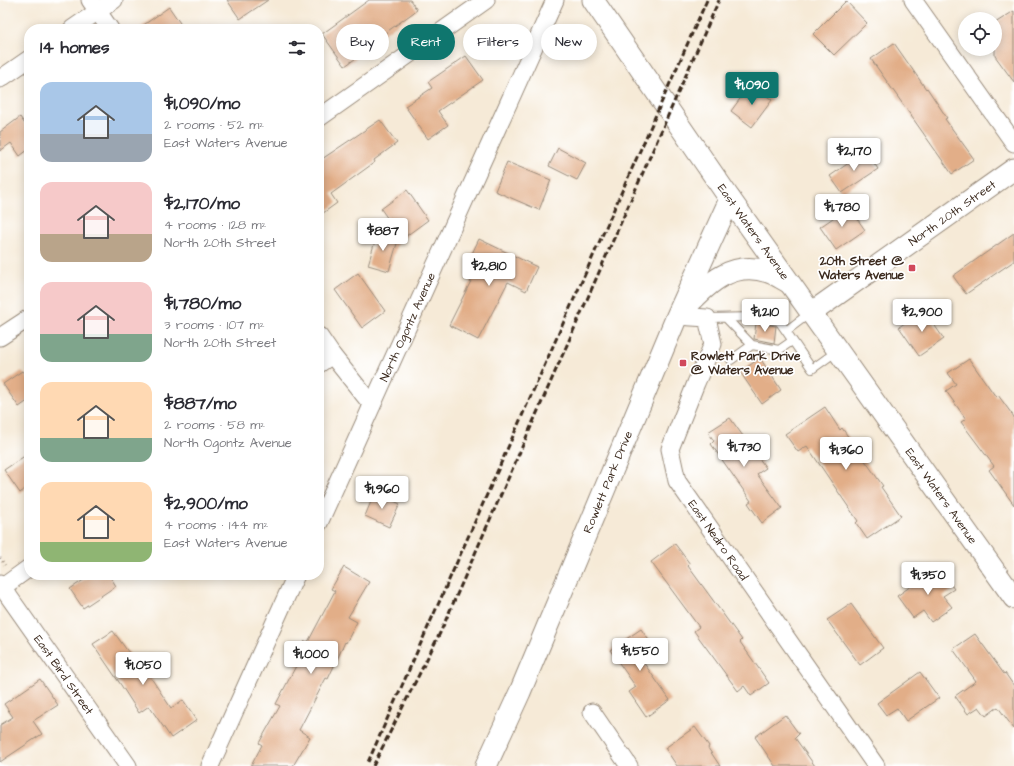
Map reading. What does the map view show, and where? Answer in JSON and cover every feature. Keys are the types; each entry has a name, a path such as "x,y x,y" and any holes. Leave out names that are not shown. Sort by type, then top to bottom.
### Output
{"street":[{"path":"77,24 94,6 114,0"},
{"path":"324,114 486,0"},
{"name":"North Ogontz Avenue","path":"324,512 555,0"},
{"name":"East Waters Avenue","path":"593,0 730,199 1014,598"},
{"path":"913,0 1014,144"},
{"path":"94,6 107,24"},
{"path":"0,79 24,62"},
{"name":"North 20th Street","path":"811,313 1014,169"},
{"name":"Rowlett Park Drive","path":"486,766 520,692 677,316 730,199"},
{"path":"677,316 703,288 723,275 739,269 754,268 769,272 790,284"},
{"path":"677,316 707,318"},
{"name":"East Nedro Road","path":"707,318 713,344 670,449 677,481 876,766"},
{"path":"0,338 24,321"},
{"path":"326,359 372,405"},
{"path":"1,587 24,571"},
{"path":"210,766 294,580"},
{"name":"East Bird Street","path":"1,587 128,766"},
{"path":"592,712 629,766"}],"lane":[{"path":"786,331 811,313"},
{"path":"707,318 755,317 779,321 812,370 838,350"},
{"path":"726,318 752,345 779,350 792,341"},
{"path":"731,360 752,345"}],"path":[{"path":"0,558 5,566"}],"building":[{"path":"227,0 268,0 240,19"},
{"path":"369,0 410,0 417,10 389,30 389,24 336,24 336,53 324,37 324,33"},
{"path":"846,1 867,23 834,55 813,34"},
{"path":"169,7 181,24 145,24"},
{"path":"1014,11 1014,82 995,56 1002,56 1002,19"},
{"path":"894,43 926,89 927,88 947,118 945,119 974,159 952,174 871,59"},
{"path":"463,58 463,60 469,60 483,80 438,111 448,125 428,139 405,106 432,88 428,82"},
{"path":"341,60 353,60 345,66"},
{"path":"751,84 772,100 752,127 731,111"},
{"path":"20,117 24,123 24,153 20,156 11,143 0,151 0,132"},
{"path":"380,120 397,143 374,160 375,162 331,194 337,203 324,212 324,158"},
{"path":"558,148 586,163 577,180 549,166"},
{"path":"866,151 878,169 842,193 830,176"},
{"path":"507,162 551,180 539,210 495,191"},
{"path":"407,190 428,220 402,239 381,209"},
{"path":"849,207 865,230 836,250 820,227"},
{"path":"1014,233 1014,261 966,294 953,276"},
{"path":"377,234 398,240 389,271 368,265"},
{"path":"479,239 537,267 526,291 508,282 478,340 449,325 478,267 468,262"},
{"path":"358,273 385,311 362,328 335,290"},
{"path":"924,310 944,339 919,356 899,327"},
{"path":"756,323 776,326 774,343 754,339"},
{"path":"760,358 781,390 762,404 740,372"},
{"path":"969,359 996,397 998,395 1014,417 1014,505 989,470 994,466 961,422 966,419 946,391 956,384 948,373"},
{"path":"22,371 24,374 24,404 19,407 3,384"},
{"path":"825,407 840,430 842,428 883,486 881,487 901,516 867,539 856,523 858,521 807,446 798,452 785,434"},
{"path":"730,418 766,468 757,474 782,508 762,523 748,503 751,501 711,444 714,441 708,432"},
{"path":"24,456 24,490 20,493 4,470"},
{"path":"375,492 400,504 389,527 365,516"},
{"path":"675,544 690,564 688,566 742,640 740,642 769,683 751,696 744,686 738,691 694,631 699,627 651,562"},
{"path":"344,567 369,582 348,617 357,622 346,643 345,642 328,679 326,678 299,730 310,737 293,766 251,766 262,745 259,743 280,706 276,704 297,664 294,663 305,641 308,642 335,591 331,589"},
{"path":"938,567 954,589 943,596 952,607 931,622 923,611 913,618 897,596"},
{"path":"84,580 112,580 116,586 83,608 70,589"},
{"path":"851,604 883,648 860,665 827,620"},
{"path":"641,629 655,649 641,659 670,700 646,717 629,692 636,687 610,650"},
{"path":"113,631 142,671 145,669 171,708 183,700 197,720 171,738 149,706 139,713 93,644"},
{"path":"975,634 1014,686 1014,729 998,707 986,716 979,707 968,714 955,696 976,681 953,649"},
{"path":"920,672 939,698 906,721 897,708 886,715 877,703"},
{"path":"40,679 58,705 33,721 42,734 0,762 0,725 13,717 4,704"},
{"path":"785,715 799,734 795,738 815,766 775,766 755,737"},
{"path":"695,727 709,746 708,748 720,766 677,766 665,748"}],"railway":[{"path":"368,762 707,0"},
{"path":"373,766 440,633 719,0"}],"place":[{"name":"20th Street @ Waters Avenue","path":"912,268"},
{"name":"Rowlett Park Drive @ Waters Avenue","path":"683,363"}]}
